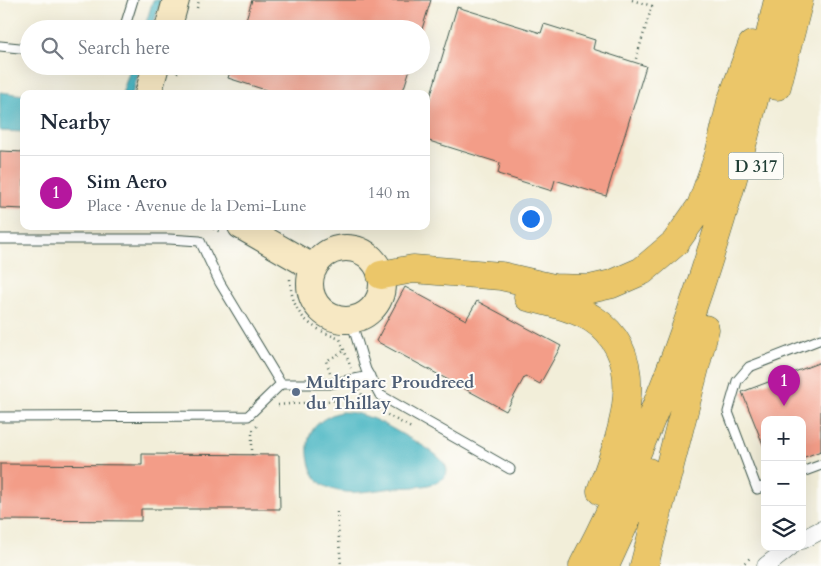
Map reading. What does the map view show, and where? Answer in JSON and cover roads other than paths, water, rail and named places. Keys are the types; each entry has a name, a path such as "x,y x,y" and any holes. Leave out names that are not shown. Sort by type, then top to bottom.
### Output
{"main road":[{"path":"170,20 176,0"},
{"path":"381,275 413,268 468,275 501,276 553,288 590,289 612,284 642,270 675,243 702,206 718,155 731,102 771,0"},
{"name":"D 317","path":"583,566 644,435 697,296 733,176 763,66 778,0"},
{"name":"D 317","path":"605,566 661,441 705,329 742,217 799,0"},
{"path":"149,90 153,75"},
{"path":"248,230 314,268"},
{"path":"350,248 358,250 373,260 381,275 382,283 379,300 368,314 351,320 342,320 326,314 314,302 310,285 314,268 325,255 333,251 350,248"},
{"path":"468,275 482,285 544,300 592,318 610,333 620,350 628,380 621,434 575,566"},
{"path":"644,566 705,329"}],"street":[{"path":"806,538 821,530"},
{"path":"766,566 785,551"}],"lane":[{"path":"127,20 133,0"},
{"path":"0,46 20,48"},
{"path":"0,239 169,239 200,241 220,284 281,384"},
{"path":"351,320 370,376 380,395 510,469"},
{"path":"761,488 757,489 728,412 737,381 749,367 821,339"},
{"path":"0,418 248,416 281,384 334,383 370,376"},
{"path":"806,471 821,465"}],"water":[{"path":"153,0 161,0 155,20 147,20"},
{"path":"128,75 138,75 133,90 123,90"},
{"path":"0,92 20,94 20,132 0,131"},
{"path":"340,412 350,412 367,417 422,445 444,463 447,469 446,475 439,481 417,487 343,492 327,487 317,480 311,469 308,451 309,438 318,423"}],"place":[{"name":"Multiparc Proudreed du Thillay","path":"296,392"},
{"name":"Sim Aero","path":"784,406"}]}
